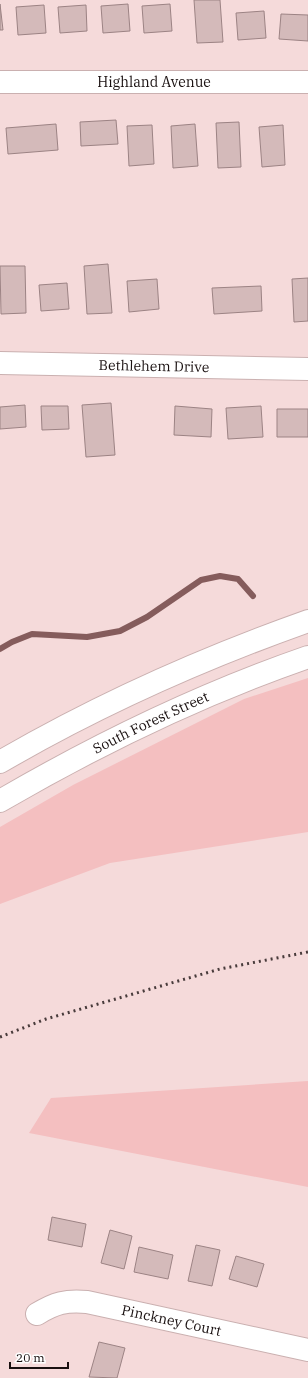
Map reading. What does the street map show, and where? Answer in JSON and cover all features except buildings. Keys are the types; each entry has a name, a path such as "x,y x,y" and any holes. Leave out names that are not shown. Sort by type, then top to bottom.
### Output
{"street":[{"name":"Highland Avenue","path":"0,82 308,82"},
{"name":"Bethlehem Drive","path":"0,363 308,368"},
{"path":"0,762 38,740 122,698 192,666 267,635 308,621"},
{"name":"South Forest Street","path":"0,801 55,769 129,731 205,696 308,657"},
{"name":"Pinckney Court","path":"37,1314 60,1302 86,1302 308,1350"}],"shaded area":[{"path":"308,678 308,832 110,863 0,904 0,827 73,785 244,699"},
{"path":"308,1081 308,1187 29,1133 51,1098"}],"waterway":[{"path":"0,649 12,642 32,634 87,637 120,631 147,617 201,580 220,576 238,579 253,596"}],"railway":[{"path":"0,1037 46,1019 220,969 308,952"}]}
